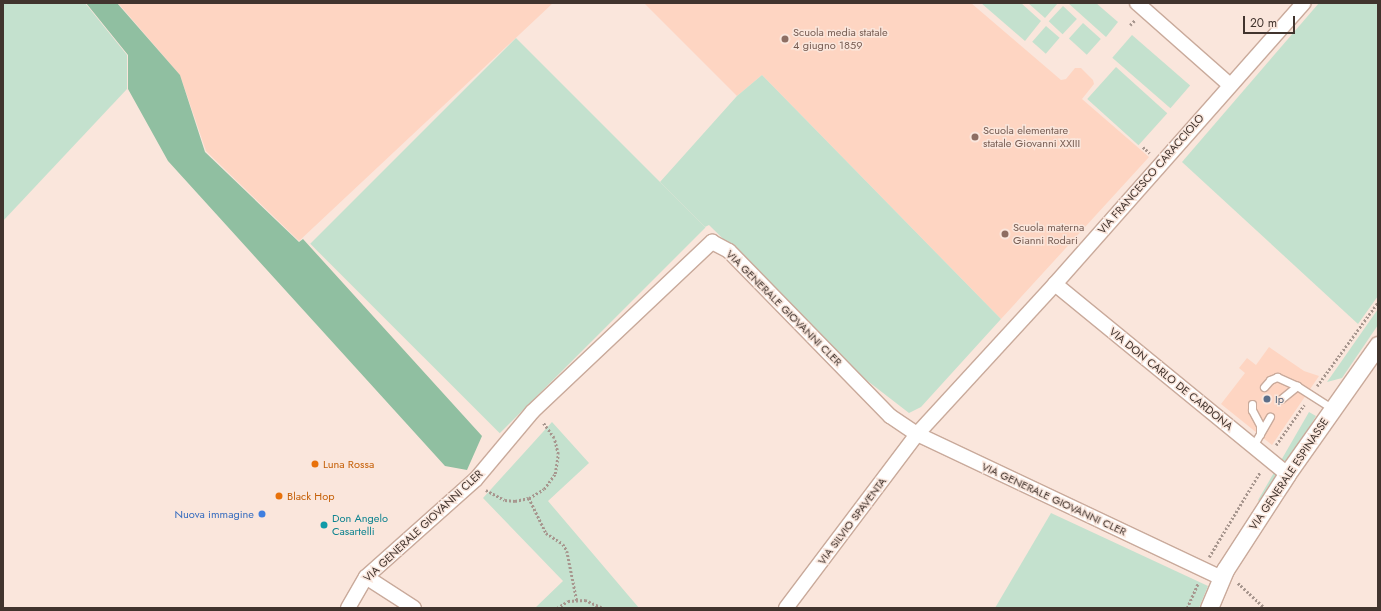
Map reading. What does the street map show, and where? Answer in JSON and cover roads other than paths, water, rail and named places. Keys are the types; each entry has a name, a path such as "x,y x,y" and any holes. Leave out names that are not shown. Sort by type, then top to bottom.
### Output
{"street":[{"path":"1137,3 1230,85"},
{"name":"VIA FRANCESCO CARACCIOLO","path":"917,434 1055,284 1304,3"},
{"name":"VIA GENERALE GIOVANNI CLER","path":"348,608 366,577 476,479 532,412 712,242 730,251 890,416 917,434 1204,570 1223,574"},
{"name":"VIA DON CARLO DE CARDONA","path":"1055,284 1287,474"},
{"name":"VIA GENERALE ESPINASSE","path":"1209,608 1223,574 1287,474 1378,345"},
{"name":"VIA SILVIO SPAVENTA","path":"786,608 917,434"},
{"path":"366,577 414,608"}],"lane":[{"path":"1264,387 1270,380 1277,377 1312,394 1334,409"},
{"path":"1282,399 1297,386"},
{"path":"1252,404 1252,410 1260,425 1260,434"},
{"path":"1253,446 1270,416"}],"place":[{"name":"Scuola media statale 4 giugno 1859","path":"785,39"},
{"name":"Scuola elementare statale Giovanni XXIII","path":"975,137"},
{"name":"Scuola materna Gianni Rodari","path":"1005,234"},
{"name":"Ip","path":"1267,399"},
{"name":"Luna Rossa","path":"315,464"},
{"name":"Black Hop","path":"279,496"},
{"name":"Nuova immagine","path":"262,514"},
{"name":"Don Angelo Casartelli","path":"324,525"}]}
